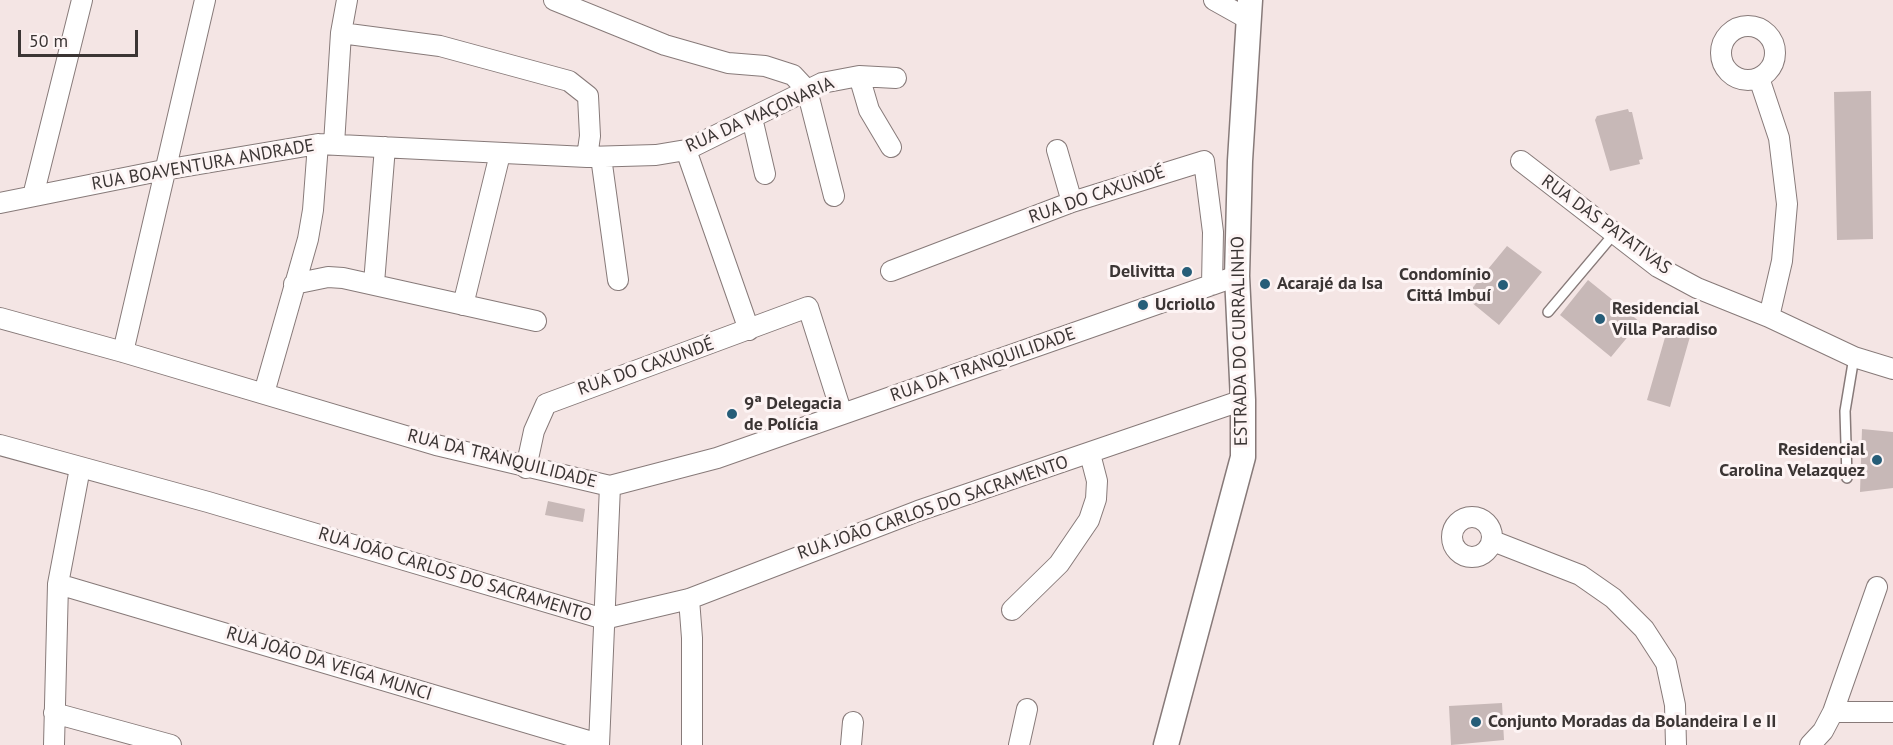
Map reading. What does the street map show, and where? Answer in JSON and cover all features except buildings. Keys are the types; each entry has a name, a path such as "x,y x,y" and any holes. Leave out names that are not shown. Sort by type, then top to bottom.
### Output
{"street":[{"path":"33,196 82,0"},
{"path":"123,352 205,0"},
{"path":"264,393 314,210 347,0"},
{"path":"554,0 620,29 702,57 782,70 793,75 807,90 834,196"},
{"path":"1214,0 1249,10"},
{"name":"ESTRADA DO CURRALINHO","path":"1166,745 1243,457 1243,400 1237,276 1240,161 1249,10"},
{"path":"342,33 440,46 569,81 588,96 590,136 618,280"},
{"path":"859,76 869,110 891,147"},
{"name":"RUA DA MAÇONARIA","path":"594,157 656,155 686,150 822,83 859,76 896,78"},
{"path":"1759,78 1779,138 1786,204 1782,261 1769,317"},
{"path":"752,118 765,174"},
{"name":"RUA BOAVENTURA ANDRADE","path":"0,203 164,170 326,144 594,157"},
{"path":"374,283 385,147"},
{"path":"686,150 749,330"},
{"path":"1057,150 1072,202"},
{"path":"464,305 500,154"},
{"name":"RUA DO CAXUNDÉ","path":"891,271 1072,202 1204,161 1214,232 1212,285"},
{"name":"RUA DAS PATATIVAS","path":"1521,161 1658,267 1697,288 1769,317 1854,357 1893,369"},
{"name":"RUA DA TRANQUILIDADE","path":"0,319 123,352 436,445 610,486 717,458 1237,276"},
{"path":"294,285 328,277 374,283 536,321"},
{"name":"RUA DO CAXUNDÉ","path":"526,468 534,431 546,404 808,307 842,414"},
{"name":"RUA JOÃO CARLOS DO SACRAMENTO","path":"0,445 230,508 604,619 689,599 918,511 1243,400"},
{"path":"1012,610 1059,564 1089,520 1096,499 1097,481 1090,454"},
{"path":"54,745 58,584 80,468"},
{"path":"599,744 610,486"},
{"path":"1493,541 1580,575 1613,598 1644,629 1666,663 1675,705 1676,745"},
{"name":"RUA JOÃO DA VEIGA MUNCI","path":"58,584 599,744"},
{"path":"1810,745 1823,731 1833,712 1877,587"},
{"path":"689,599 692,638 692,745"},
{"path":"1019,745 1027,709"},
{"path":"1833,712 1893,712"},
{"path":"54,713 171,745"},
{"path":"851,745 853,722"}],"lane":[{"path":"1548,312 1614,235"},
{"path":"1847,478 1844,420 1854,357"}],"place":[{"name":"Delivitta","path":"1187,272"},
{"name":"Acarajé da Isa","path":"1265,284"},
{"name":"Condomínio Cittá Imbuí","path":"1503,285"},
{"name":"Ucriollo","path":"1143,305"},
{"name":"Residencial Villa Paradiso","path":"1600,319"},
{"name":"9ª Delegacia de Polícia","path":"732,414"},
{"name":"Residencial Carolina Velazquez","path":"1877,460"},
{"name":"Conjunto Moradas da Bolandeira I e II","path":"1476,722"}]}
